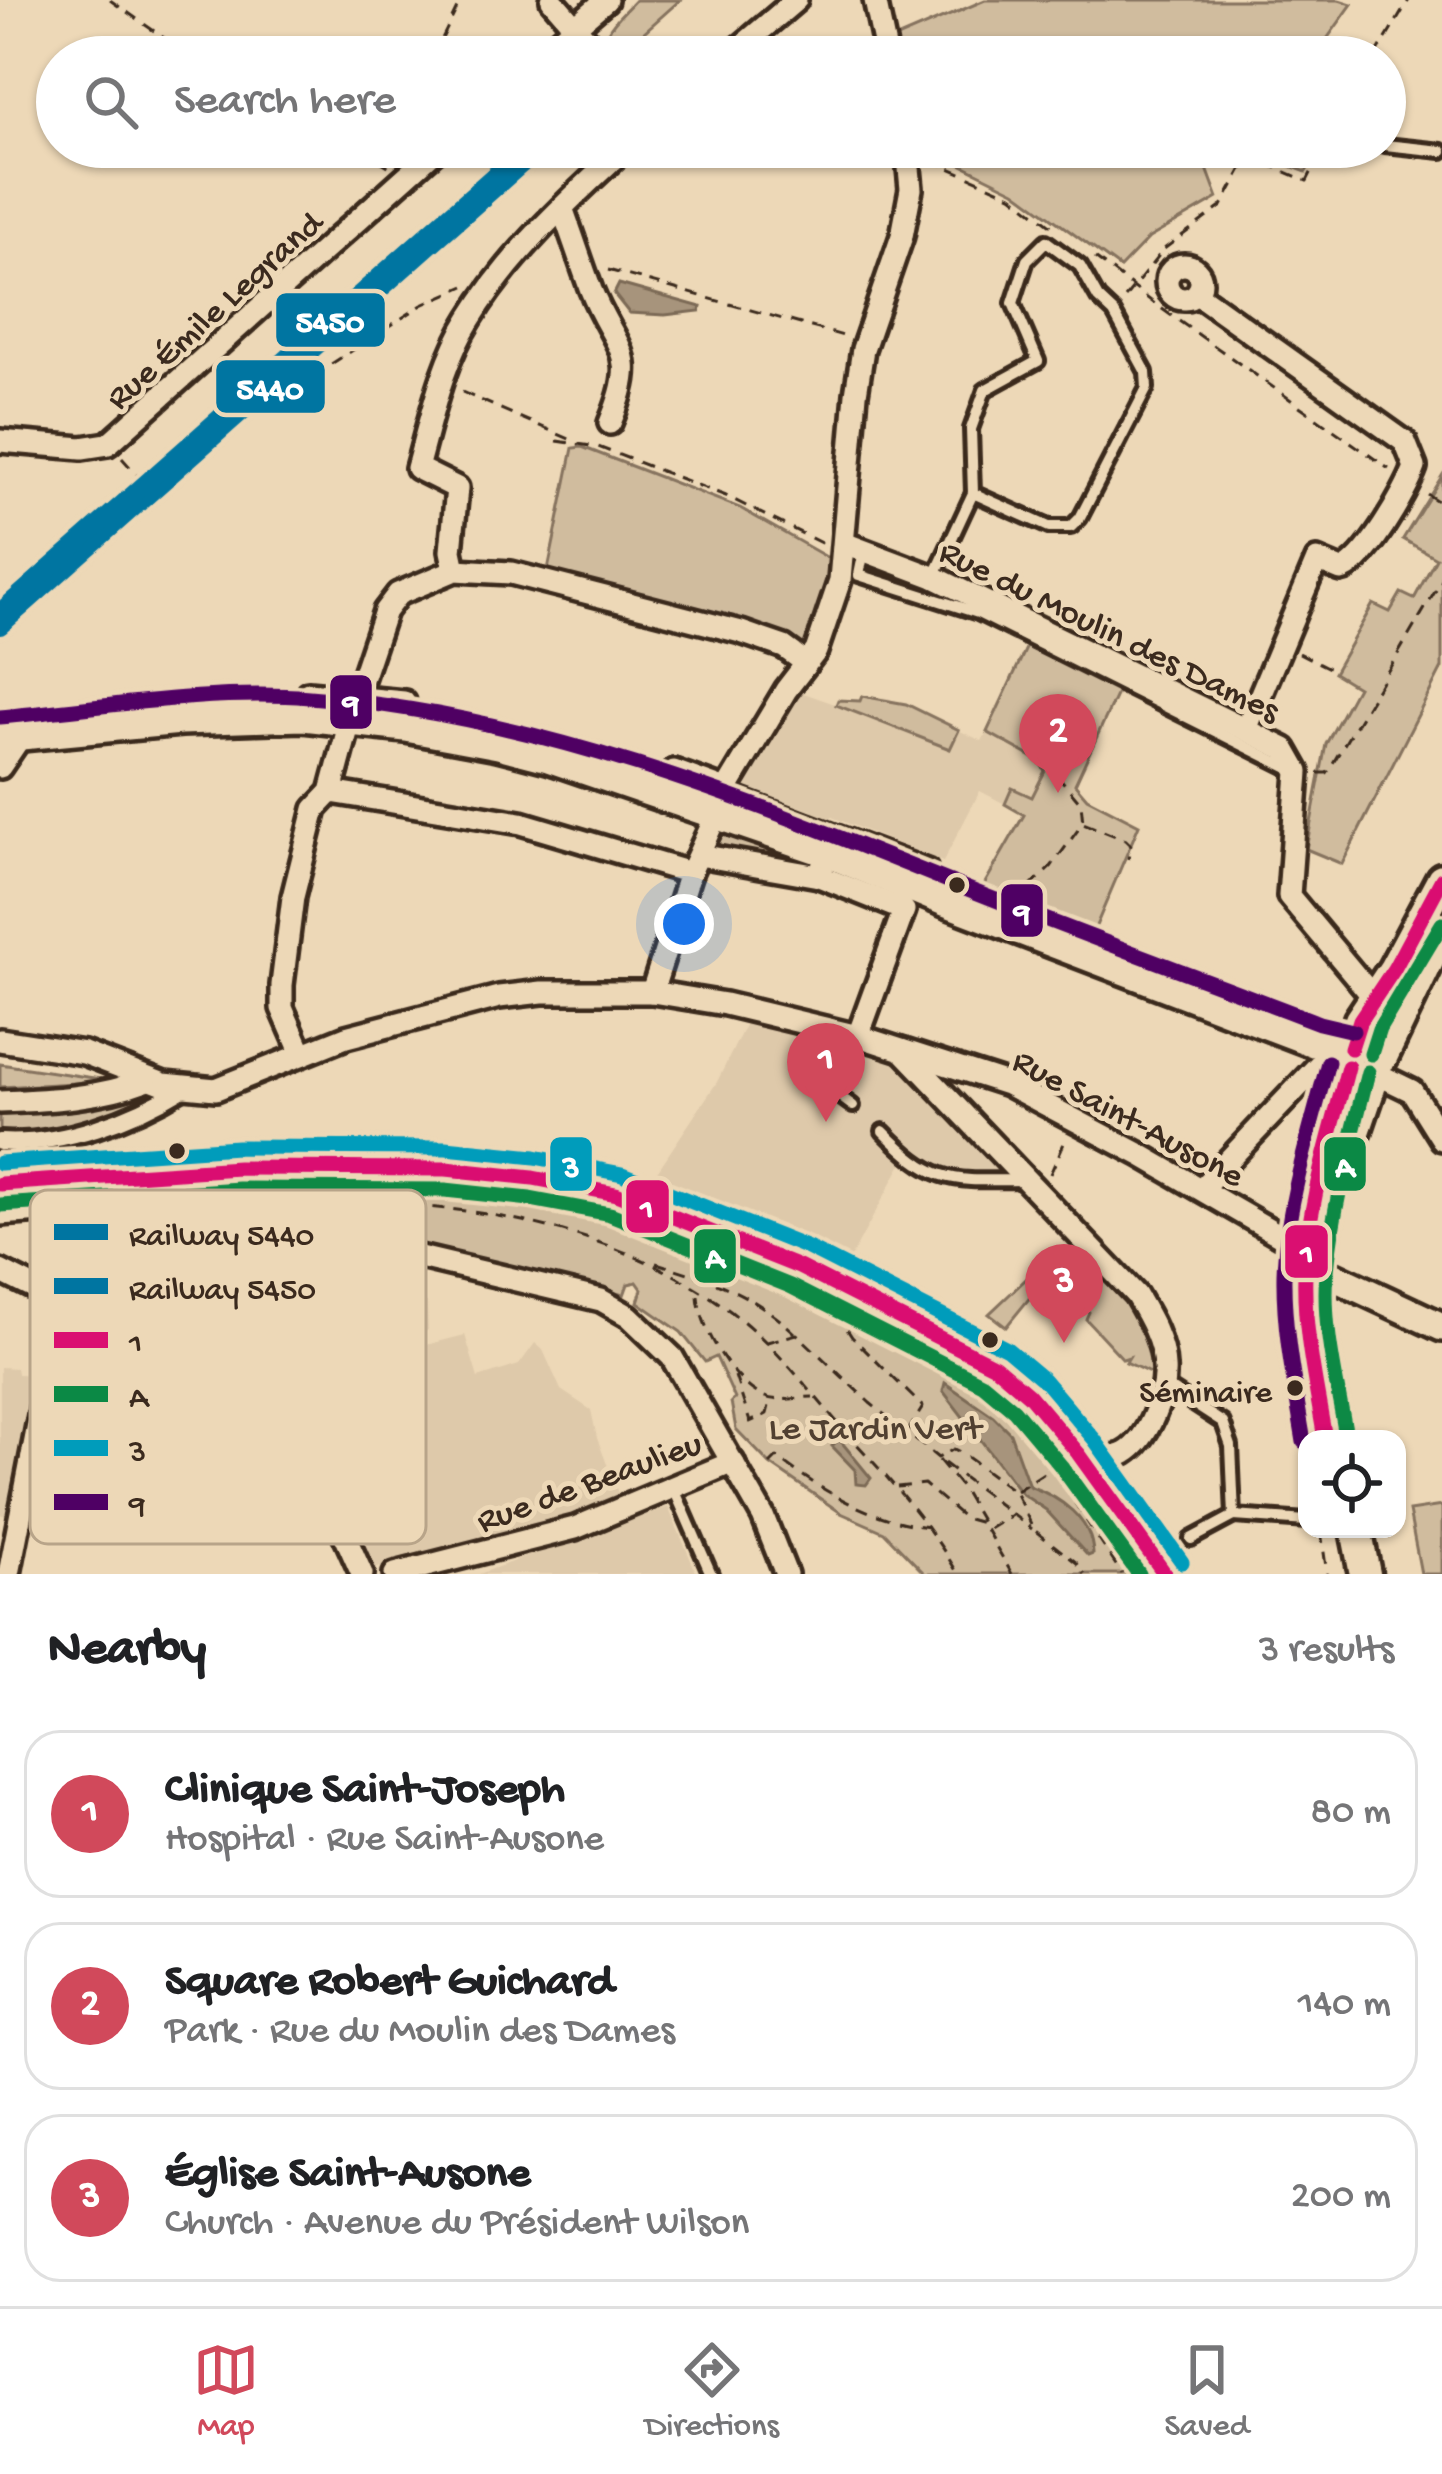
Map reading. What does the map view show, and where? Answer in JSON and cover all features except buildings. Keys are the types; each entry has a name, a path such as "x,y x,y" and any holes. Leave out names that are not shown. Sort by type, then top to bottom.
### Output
{"main road":[{"path":"1337,1430 1304,1303 1358,1058 1360,1020 1394,969 1438,886"},
{"path":"1358,1058 1442,932"},
{"path":"1341,1538 1347,1574"},
{"path":"1362,1538 1368,1574"}],"street":[{"path":"552,0 584,36"},
{"path":"565,36 606,0"},
{"path":"754,36 796,0"},
{"path":"874,0 882,36"},
{"name":"Rue Émile Legrand","path":"0,441 82,448 108,444 417,168"},
{"path":"455,570 451,550 457,488 417,468 442,383 467,322 501,274 604,168"},
{"path":"652,992 694,864 721,803 825,635 851,548 849,456 866,343 902,236 911,188 909,168"},
{"path":"562,208 624,356 626,380 610,423"},
{"path":"1197,294 1405,442 1415,466 1357,564 1341,570 1318,560 1247,728"},
{"name":"Rue du Moulin des Dames","path":"851,548 934,578 1286,749 1298,772 1288,896 1374,998"},
{"path":"302,1054 282,1008 293,897 315,809 332,792 385,610 398,594 455,570 511,573 741,632 784,647 806,663"},
{"path":"0,766 10,739 181,722 303,717 353,709 406,728 548,758 663,797 721,803 904,910 857,1036"},
{"path":"332,792 521,823 694,864 823,864 920,891 1358,1058 1412,1091 1442,1139"},
{"name":"Rue Saint-Ausone","path":"146,1080 216,1089 302,1054 431,1012 500,997 542,992 652,992 857,1036 1007,1084 1201,1189 1316,1261"},
{"path":"0,1040 84,1053 146,1080"},
{"path":"902,1051 1136,1295 1161,1345 1163,1384 1143,1435 1125,1454 1066,1460"},
{"path":"1201,1189 1358,1058"},
{"path":"0,1102 97,1094 146,1080"},
{"path":"0,1142 69,1134 153,1107 185,1087"},
{"path":"4,1176 238,1168 446,1169 533,1178 616,1194 799,1267 995,1366 1029,1395 1066,1460 1165,1574"},
{"path":"0,1214 30,1212"},
{"path":"426,1257 558,1287 601,1300 628,1316 672,1358 763,1516 786,1574"},
{"path":"1316,1261 1442,1327"},
{"path":"0,1270 30,1285"},
{"name":"Rue de Beaulieu","path":"395,1574 574,1528 734,1462"},
{"path":"9,1574 30,1466"},
{"path":"349,1544 362,1574"}],"lane":[{"path":"1406,147 1442,151"},
{"path":"934,578 974,494 970,429 985,390 1038,361 1012,303 1027,260 1046,241 1080,266 1098,298 1114,313 1146,372 1147,388 1080,518 1071,526 1049,527 974,494"},
{"path":"851,548 859,575 978,613 1298,772"},
{"path":"721,803 930,867 920,891"},
{"path":"1358,1058 1413,953 1438,886"},
{"path":"826,1086 854,1106"},
{"path":"883,1131 928,1172 1024,1180"},
{"path":"1163,1384 1223,1423 1231,1446 1234,1516"},
{"path":"674,1489 710,1574"},
{"path":"1191,1539 1234,1516 1298,1520"}],"path":[{"path":"110,0 161,36"},
{"path":"443,36 461,0"},
{"path":"1385,36 1409,0"},
{"path":"392,168 407,177"},
{"path":"952,168 1012,195 1060,232"},
{"path":"1134,287 1164,249 1222,206 1243,168"},
{"path":"1277,168 1307,181 1314,168"},
{"path":"1097,259 1409,482"},
{"path":"582,262 866,343"},
{"path":"296,387 422,305 501,274"},
{"path":"442,383 576,442 726,496 818,543 851,548"},
{"path":"556,441 576,442"},
{"path":"1298,772 1327,773 1442,580"},
{"path":"1280,650 1304,654 1335,671"},
{"path":"1008,909 1051,867 1083,823 1081,803 1040,754 1047,740"},
{"path":"1083,823 1126,840 1131,845 1128,859"},
{"path":"1042,1198 1076,1119"},
{"path":"653,1262 724,1284 766,1306 907,1432 1077,1563 1085,1574"},
{"path":"758,1277 816,1303"},
{"path":"698,1292 698,1305 722,1356 744,1385 770,1400 815,1397"},
{"path":"849,1318 836,1312 852,1337 923,1407 907,1432"},
{"path":"766,1343 797,1334"},
{"path":"733,1370 750,1422 767,1414 770,1400"},
{"path":"1019,1420 1066,1460 1122,1574"},
{"path":"938,1458 954,1449 1015,1492 1034,1530"},
{"path":"770,1464 777,1457 815,1486 875,1515 928,1527"},
{"path":"938,1458 984,1523 1012,1574"},
{"path":"1015,1492 1066,1460"},
{"path":"897,1487 924,1484 964,1518 984,1523"},
{"path":"988,1530 1013,1515"},
{"path":"1322,1538 1327,1574"}],"shaded area":[{"path":"619,284 701,307 700,311 629,313 614,294"},
{"path":"795,690 835,704 838,700 860,701 862,696 888,698 982,741 987,732 1039,761 1045,771 1032,797 1013,788 1005,804 980,791 943,862 832,817 829,822 811,815 812,811 738,786"},
{"path":"750,1015 899,1057 1002,1164 993,1173 903,1162 846,1266 650,1182 717,1082"},
{"path":"465,1335 478,1378 519,1365 535,1343 543,1350 561,1390 591,1410 621,1501 570,1521 365,1571 354,1544 426,1544 426,1345"},
{"path":"0,1367 30,1375 30,1437 14,1519 0,1514"},
{"path":"945,1383 1010,1433 1029,1486 1072,1511 1087,1530 1093,1554 1088,1556 1046,1510 1022,1494 943,1391"},
{"path":"839,1439 871,1478 866,1485 856,1484 855,1470 832,1446"},
{"path":"668,1507 697,1574 479,1574 533,1554"}],"green space":[{"path":"635,0 680,0 640,36 606,36"},
{"path":"985,0 1339,0 1352,4 1329,36 901,36"},
{"path":"968,168 1207,168 1218,198 1149,238 1120,268 1015,191"},
{"path":"582,447 740,508 830,559 829,578 806,645 547,575 573,448"},
{"path":"1442,476 1442,668 1342,864 1306,849 1326,744 1357,687 1334,673 1373,604 1390,612 1401,593 1414,599 1436,558 1403,539"},
{"path":"1028,644 1119,689 1075,784 1087,798 1139,825 1090,940 977,897 1024,815 1005,804 1012,788 1032,797 1045,771 1039,761 987,732"},
{"path":"862,696 906,704 959,730 950,749 836,705 838,700 860,701"},
{"path":"718,831 801,862 708,850"},
{"path":"0,1064 114,1081 0,1087"},
{"path":"129,1097 147,1102 40,1135 0,1137 0,1111"},
{"name":"Le Jardin Vert","path":"425,1182 580,1205 689,1244 943,1355 991,1383 1034,1421 1140,1574 925,1574 884,1532 841,1513 770,1464 736,1429 731,1402 735,1399 716,1357 705,1362 681,1332 638,1302 642,1289 637,1282 628,1284 624,1295 426,1248 426,1190 234,1190 235,1184"},
{"path":"1091,1257 1135,1310 1150,1342 1154,1375 1126,1362 1129,1357 1123,1359 1086,1319 1089,1312 1055,1279 1042,1291 1036,1290 1006,1327 989,1314 1045,1261 1067,1279"},
{"path":"1442,1506 1442,1574 1421,1574 1409,1511"}],"rail line":[{"name":"5450","path":"0,612 502,168"},
{"name":"5440","path":"0,626 517,168"}],"transit line":[{"name":"9","path":"0,717 195,697 272,695 393,706 475,721 557,741 718,792 1319,1023 1353,1031"},
{"name":"1","path":"1351,1048 1360,1020 1394,969 1442,879"},
{"name":"A","path":"1371,1054 1379,1029 1442,924"},
{"name":"9","path":"1302,1430 1284,1274 1294,1194 1328,1062"},
{"name":"1","path":"1324,1430 1308,1336 1305,1274 1315,1196 1348,1067"},
{"name":"A","path":"1345,1430 1328,1333 1327,1271 1338,1196 1368,1072"},
{"name":"3","path":"0,1163 237,1147 446,1148 535,1157 622,1174 808,1248 1007,1349 1044,1380 1094,1439 1182,1562"},
{"name":"1","path":"0,1184 238,1168 446,1169 533,1178 616,1194 799,1267 995,1366 1029,1395 1078,1453 1165,1574"},
{"name":"A","path":"224,1190 445,1190 530,1199 610,1214 790,1286 983,1384 1014,1410 1061,1466 1139,1574"},
{"name":"A","path":"1,1205 30,1203"}],"place":[{"name":"Square Robert Guichard","path":"1058,793"},
{"name":"Clinique Saint-Joseph","path":"826,1122"},
{"name":"Église Saint-Ausone","path":"1064,1343"},
{"name":"Séminaire","path":"1295,1388"}]}
